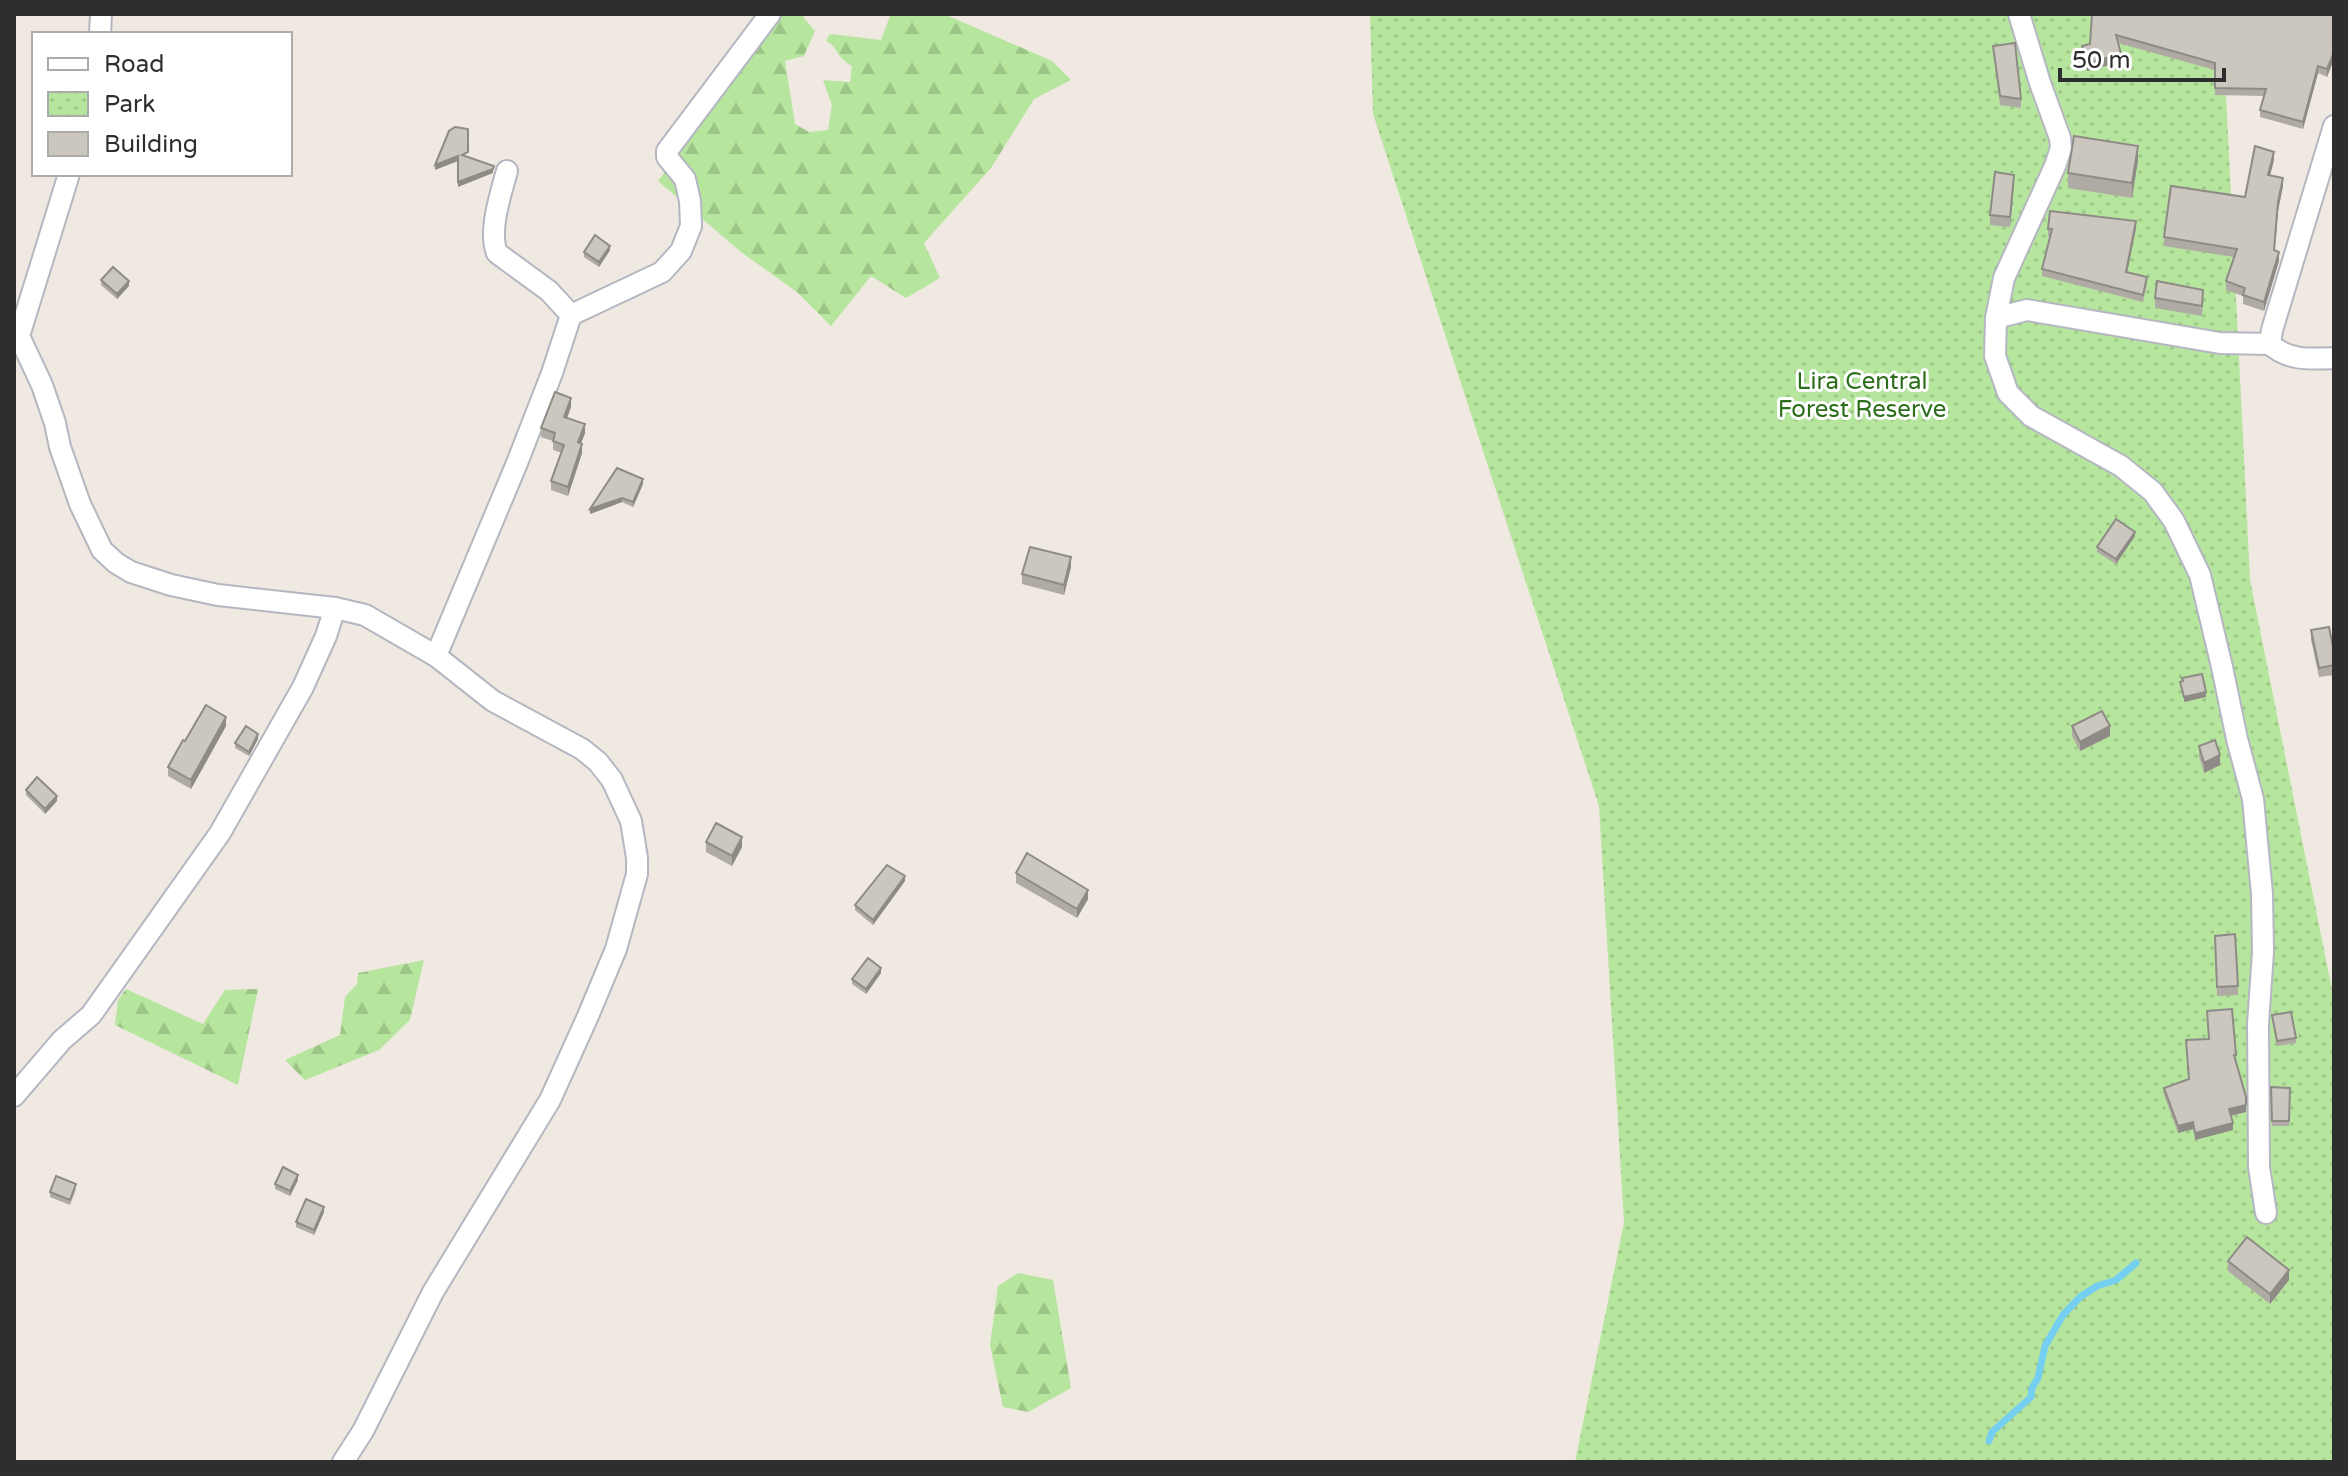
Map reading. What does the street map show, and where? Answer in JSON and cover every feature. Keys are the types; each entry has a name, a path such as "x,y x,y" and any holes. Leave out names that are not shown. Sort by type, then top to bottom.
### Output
{"street":[{"path":"436,656 517,463 571,315 662,272 681,251 691,226 690,201 685,179 667,157 667,151 770,14"},
{"path":"2019,14 2061,148 2004,278 1996,318 1995,356 2008,393 2031,416 2121,466 2153,492 2174,521 2200,575 2253,799 2262,894 2263,952 2258,1024 2259,1167 2266,1213"},
{"path":"2270,344 2334,126"},
{"path":"507,171 493,244 497,253 549,291 571,315"},
{"path":"68,176 17,334 42,385 80,504 102,550 131,572 171,585 218,595 335,608 365,615 436,656 493,701 582,749 598,762 612,780 631,821 637,874 616,949 550,1100 433,1292 363,1431 343,1462"},
{"path":"2004,278 2027,310"},
{"path":"1996,318 2027,310 2220,343 2270,344 2279,352 2295,358 2334,358"},
{"path":"14,1096 62,1040 91,1015 220,833 303,687 335,608"}],"green space":[{"path":"783,14 803,14 815,31 804,56 785,61 795,124 809,132 828,130 832,105 823,80 850,82 852,66 826,41 830,34 881,40 890,16 885,14 944,14 1052,61 1071,80 1034,99 991,168 924,243 940,278 906,298 871,276 831,326 798,293 741,252 658,181"},
{"name":"Lira Central Forest Reserve","path":"1370,14 2222,14 2250,580 2334,1000 2334,1462 1575,1462 1624,1223 1599,806 1373,114"},
{"path":"424,960 410,1020 379,1050 305,1080 285,1060 340,1035 345,997 357,984 358,973"},
{"path":"126,989 203,1024 225,990 258,989 238,1085 115,1025 118,1000"},
{"path":"1018,1273 1053,1280 1071,1388 1028,1412 1003,1407 990,1345 998,1286"}],"building":[{"path":"2092,14 2334,14 2334,52 2327,69 2318,66 2303,122 2260,110 2266,89 2215,88 2215,63 2116,35 2121,54 2087,63 2082,46 2090,44"},
{"path":"2015,43 2021,99 2000,96 1993,46"},
{"path":"455,127 468,129 468,152 462,155 494,166 493,169 458,182 458,156 435,165 449,131"},
{"path":"2074,136 2138,146 2132,183 2068,173"},
{"path":"2255,146 2274,152 2268,175 2283,178 2274,250 2279,252 2264,302 2243,295 2245,288 2226,281 2237,249 2164,237 2171,186 2245,197"},
{"path":"1995,172 2014,175 2010,217 1990,215"},
{"path":"2050,211 2136,221 2126,272 2147,277 2143,295 2042,269 2052,229 2048,229"},
{"path":"595,235 610,246 599,262 584,252"},
{"path":"113,267 129,281 117,294 101,280"},
{"path":"2157,281 2203,290 2202,306 2155,298"},
{"path":"555,392 571,398 564,417 585,424 568,487 551,481 564,445 553,441 555,433 541,428"},
{"path":"617,468 643,479 633,502 622,498 590,509"},
{"path":"2116,519 2135,532 2116,559 2097,547"},
{"path":"1030,547 1071,557 1064,585 1022,574"},
{"path":"2329,627 2334,665 2319,668 2311,630"},
{"path":"2202,674 2206,692 2184,697 2180,682 2182,678"},
{"path":"206,705 226,717 191,780 168,767"},
{"path":"2102,711 2110,726 2080,742 2072,726"},
{"path":"246,726 258,734 249,752 235,743"},
{"path":"2215,740 2220,755 2204,763 2199,746"},
{"path":"37,777 57,796 45,809 26,790"},
{"path":"716,823 742,837 732,856 706,842"},
{"path":"1027,853 1088,890 1077,909 1016,873"},
{"path":"887,865 905,876 873,920 855,905"},
{"path":"2235,934 2238,986 2217,987 2215,936"},
{"path":"868,958 881,968 866,989 852,979"},
{"path":"2232,1009 2234,1055 2246,1105 2229,1109 2233,1123 2195,1133 2193,1122 2178,1126 2164,1088 2189,1079 2186,1040 2209,1039 2207,1011"},
{"path":"2291,1012 2296,1038 2277,1041 2272,1015"},
{"path":"2271,1087 2290,1088 2289,1121 2272,1121"},
{"path":"283,1167 298,1175 290,1191 275,1184"},
{"path":"56,1176 76,1184 70,1200 50,1192"},
{"path":"306,1199 324,1207 314,1230 296,1222"},
{"path":"2247,1237 2289,1270 2270,1294 2228,1261"}],"waterway":[{"path":"1989,1441 1992,1432 2031,1397 2045,1346 2063,1315 2080,1297 2097,1286 2116,1280 2136,1263"}]}
